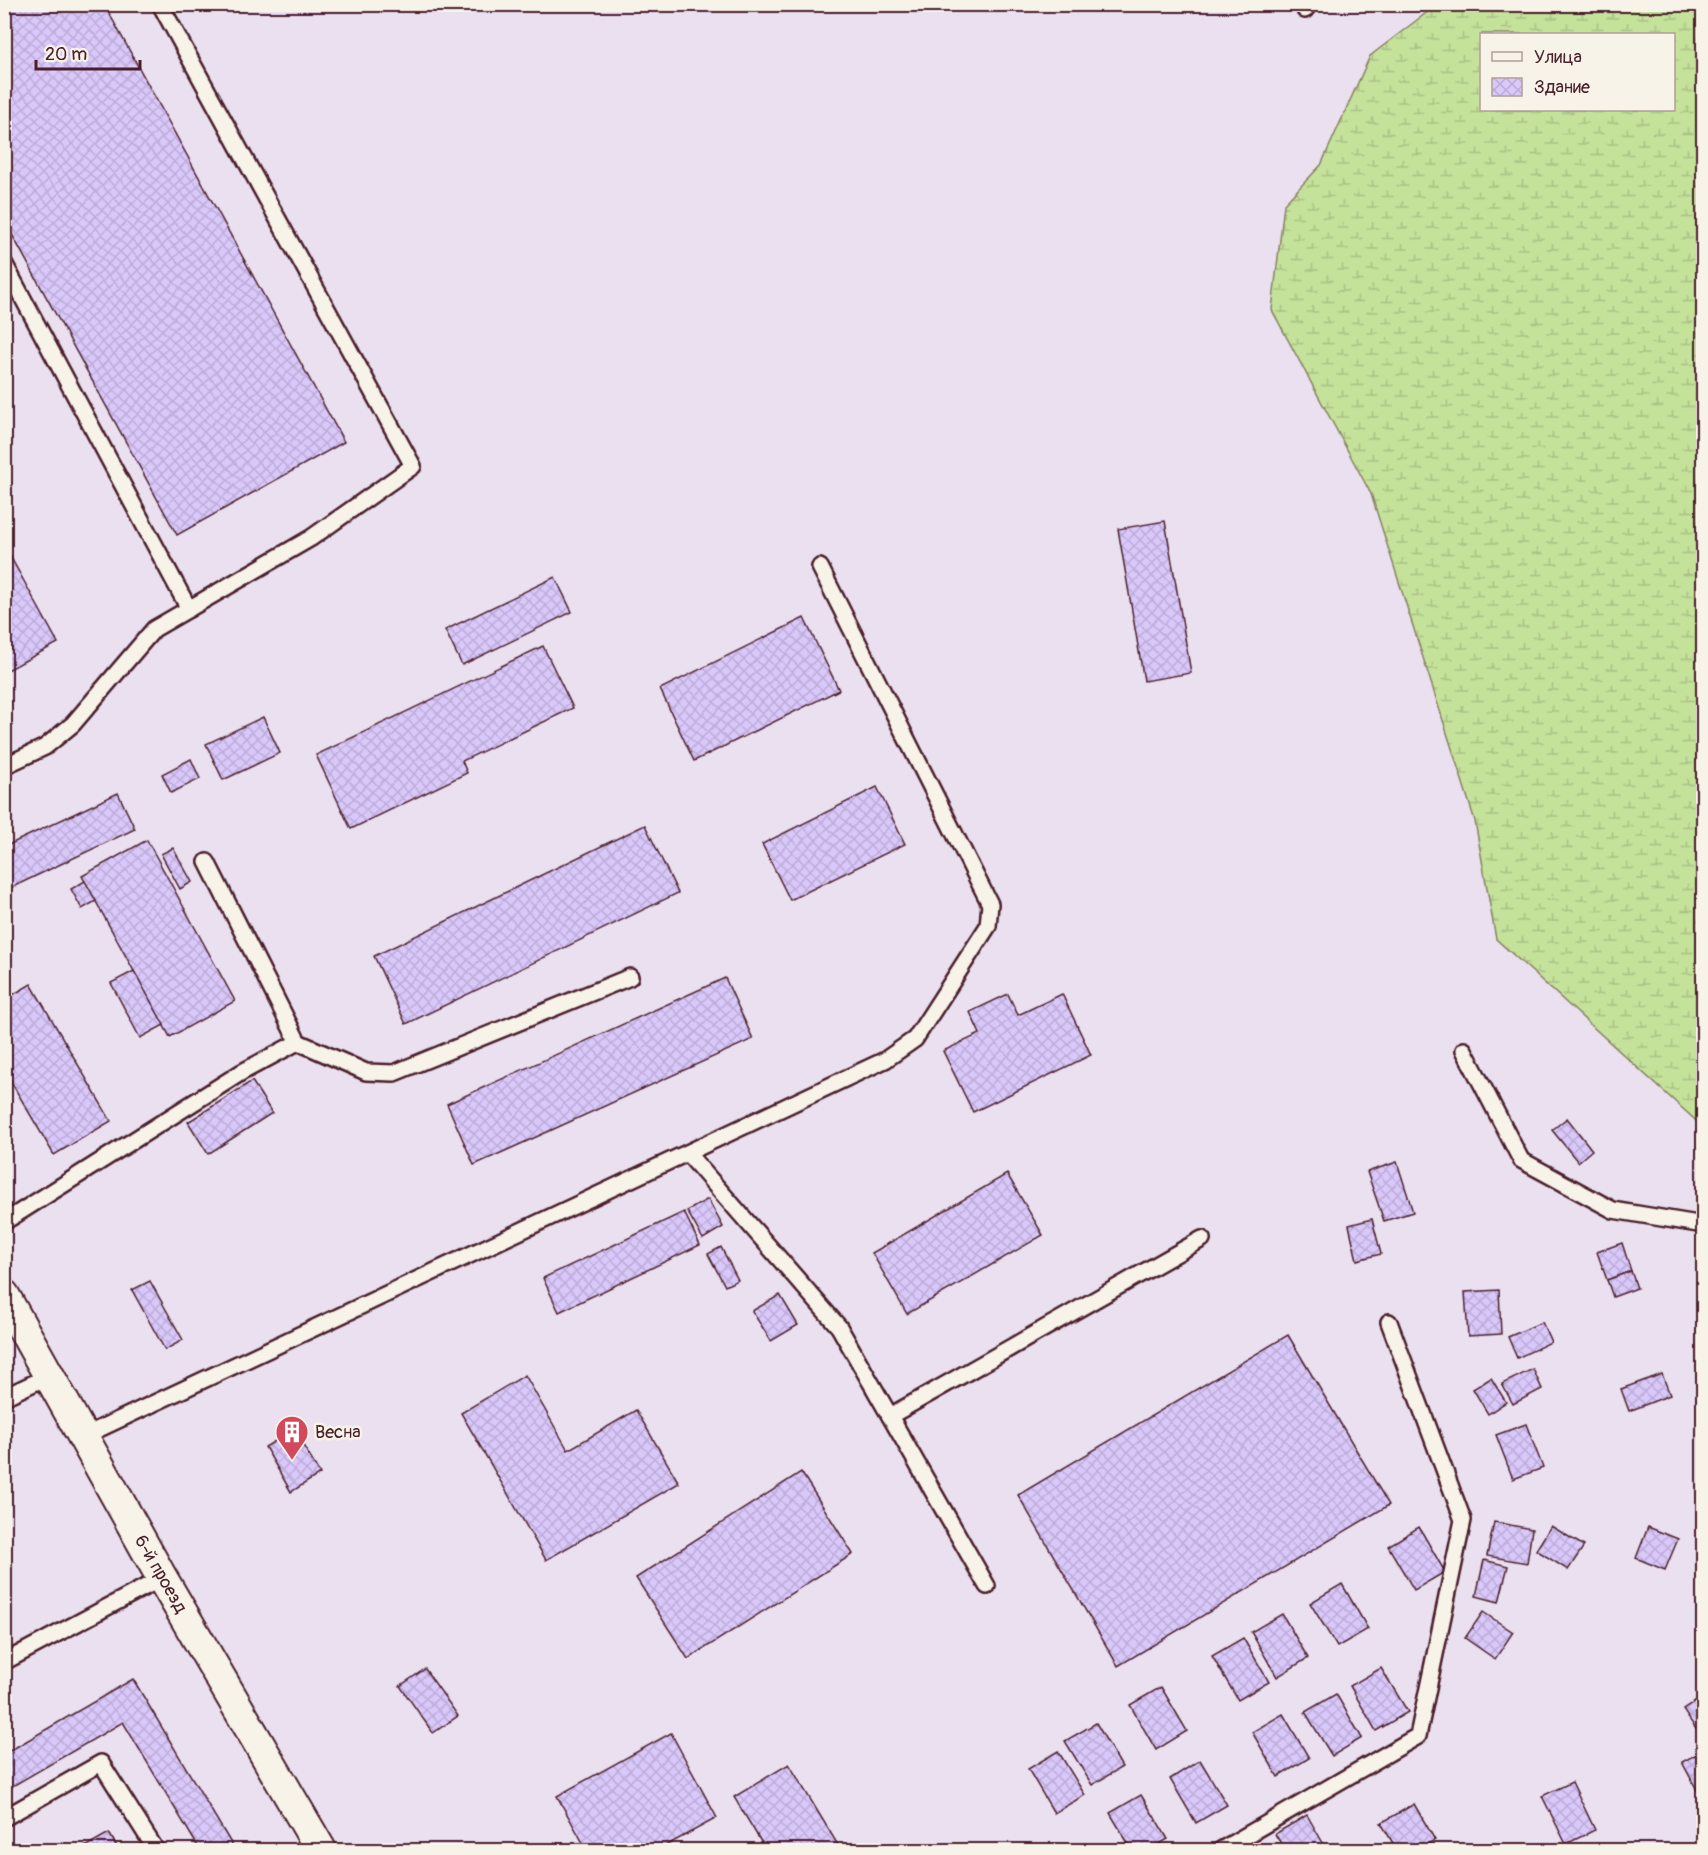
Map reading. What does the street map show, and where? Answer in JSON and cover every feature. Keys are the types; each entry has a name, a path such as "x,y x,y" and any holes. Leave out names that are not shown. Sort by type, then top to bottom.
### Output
{"street":[{"name":"6-й проезд","path":"4,1295 51,1375 162,1578 321,1851"}],"lane":[{"path":"4,766 45,747 73,724 154,629 311,538 413,466 160,4"},
{"path":"4,263 189,609"},
{"path":"84,1436 885,1060 915,1039 988,926 990,904 820,567"},
{"path":"207,862 298,1042 366,1072 394,1073 630,977"},
{"path":"4,1222 242,1072 298,1042"},
{"path":"1464,1050 1521,1160 1613,1210 1704,1225"},
{"path":"688,1154 839,1327 987,1586"},
{"path":"890,1416 1202,1239"},
{"path":"1221,1851 1418,1736 1463,1520 1389,1322"},
{"path":"4,1398 51,1375"},
{"path":"4,1662 162,1578"},
{"path":"4,1818 101,1763 156,1851"}],"shaded area":[{"path":"5,5 1703,5 1703,1850 5,1850"}],"green space":[{"path":"1438,4 1703,5 1703,1127 1496,939 1475,821 1371,494 1272,310 1284,204 1321,165 1370,56"}],"building":[{"path":"4,4 104,4 344,442 177,535 4,220"},
{"path":"1165,521 1191,673 1144,681 1118,529"},
{"path":"4,545 58,643 4,672"},
{"path":"555,577 572,612 462,665 445,630"},
{"path":"804,618 839,690 694,761 660,689"},
{"path":"543,646 573,708 462,761 467,773 351,829 316,755"},
{"path":"263,717 280,753 223,780 206,744"},
{"path":"191,759 200,779 171,793 162,774"},
{"path":"877,787 905,844 790,900 762,844"},
{"path":"118,793 135,829 4,891 4,847"},
{"path":"645,825 678,893 406,1024 374,956"},
{"path":"147,840 235,1001 170,1037 82,876"},
{"path":"173,848 192,882 180,889 161,854"},
{"path":"85,881 96,901 82,909 71,889"},
{"path":"134,971 164,1025 140,1038 111,983"},
{"path":"725,978 753,1039 474,1165 447,1104"},
{"path":"31,984 111,1121 54,1155 4,1070 4,1000"},
{"path":"1008,994 1018,1015 1062,994 1091,1055 973,1112 943,1051 980,1034 970,1012"},
{"path":"252,1081 272,1113 208,1154 188,1122"},
{"path":"1567,1118 1592,1150 1578,1162 1552,1130"},
{"path":"1397,1162 1413,1212 1384,1221 1367,1172"},
{"path":"1007,1174 1043,1235 907,1314 872,1253"},
{"path":"708,1199 723,1227 703,1239 687,1211"},
{"path":"684,1212 700,1245 559,1312 543,1278"},
{"path":"1372,1219 1381,1254 1357,1260 1349,1225"},
{"path":"1622,1243 1631,1271 1607,1280 1597,1252"},
{"path":"721,1247 738,1280 725,1286 708,1254"},
{"path":"1631,1271 1637,1288 1613,1297 1607,1280"},
{"path":"150,1281 183,1340 165,1350 132,1290"},
{"path":"1499,1290 1501,1334 1468,1336 1465,1292"},
{"path":"780,1295 798,1325 771,1341 752,1311"},
{"path":"1542,1322 1551,1342 1517,1358 1508,1337"},
{"path":"1288,1335 1389,1505 1118,1666 1018,1495"},
{"path":"1533,1369 1542,1389 1513,1404 1502,1384"},
{"path":"1662,1374 1670,1395 1629,1411 1621,1389"},
{"path":"525,1375 568,1450 636,1410 679,1483 546,1560 461,1413"},
{"path":"1491,1378 1506,1402 1488,1414 1473,1389"},
{"path":"1526,1424 1543,1468 1513,1479 1496,1435"},
{"name":"Весна","path":"294,1430 320,1474 291,1492 265,1447"},
{"path":"801,1472 853,1554 688,1659 636,1578"},
{"path":"1494,1522 1532,1529 1527,1563 1487,1556"},
{"path":"1551,1526 1584,1546 1568,1570 1536,1550"},
{"path":"1419,1527 1445,1572 1414,1590 1388,1546"},
{"path":"1648,1527 1678,1539 1665,1570 1636,1558"},
{"path":"1484,1560 1508,1566 1499,1602 1476,1596"},
{"path":"1342,1584 1368,1629 1337,1647 1310,1603"},
{"path":"1483,1612 1513,1632 1495,1659 1465,1638"},
{"path":"1282,1614 1308,1658 1277,1677 1251,1632"},
{"path":"1243,1638 1269,1682 1238,1700 1212,1656"},
{"path":"1381,1668 1408,1712 1376,1731 1350,1686"},
{"path":"425,1669 458,1716 433,1733 400,1686"},
{"path":"133,1679 235,1850 200,1850 123,1722 4,1791 4,1754"},
{"path":"1161,1687 1187,1731 1156,1750 1130,1705"},
{"path":"1336,1694 1362,1738 1332,1756 1305,1712"},
{"path":"1704,1696 1704,1728 1698,1732 1683,1710"},
{"path":"1283,1714 1309,1758 1278,1777 1252,1732"},
{"path":"1096,1723 1122,1767 1092,1785 1065,1741"},
{"path":"671,1733 717,1818 658,1850 587,1850 557,1796"},
{"path":"1704,1750 1704,1786 1697,1790 1682,1762"},
{"path":"1058,1751 1085,1795 1054,1813 1028,1769"},
{"path":"1200,1760 1227,1805 1196,1823 1170,1779"},
{"path":"789,1764 841,1850 766,1850 734,1797"},
{"path":"1572,1782 1595,1830 1566,1844 1542,1796"},
{"path":"1141,1795 1168,1839 1149,1850 1132,1850 1110,1813"},
{"path":"1414,1804 1435,1840 1416,1850 1397,1850 1381,1823"},
{"path":"1307,1815 1327,1850 1285,1850 1275,1834"},
{"path":"109,1833 119,1850 79,1850"}],"place":[{"name":"Весна","path":"292,1461"}]}
